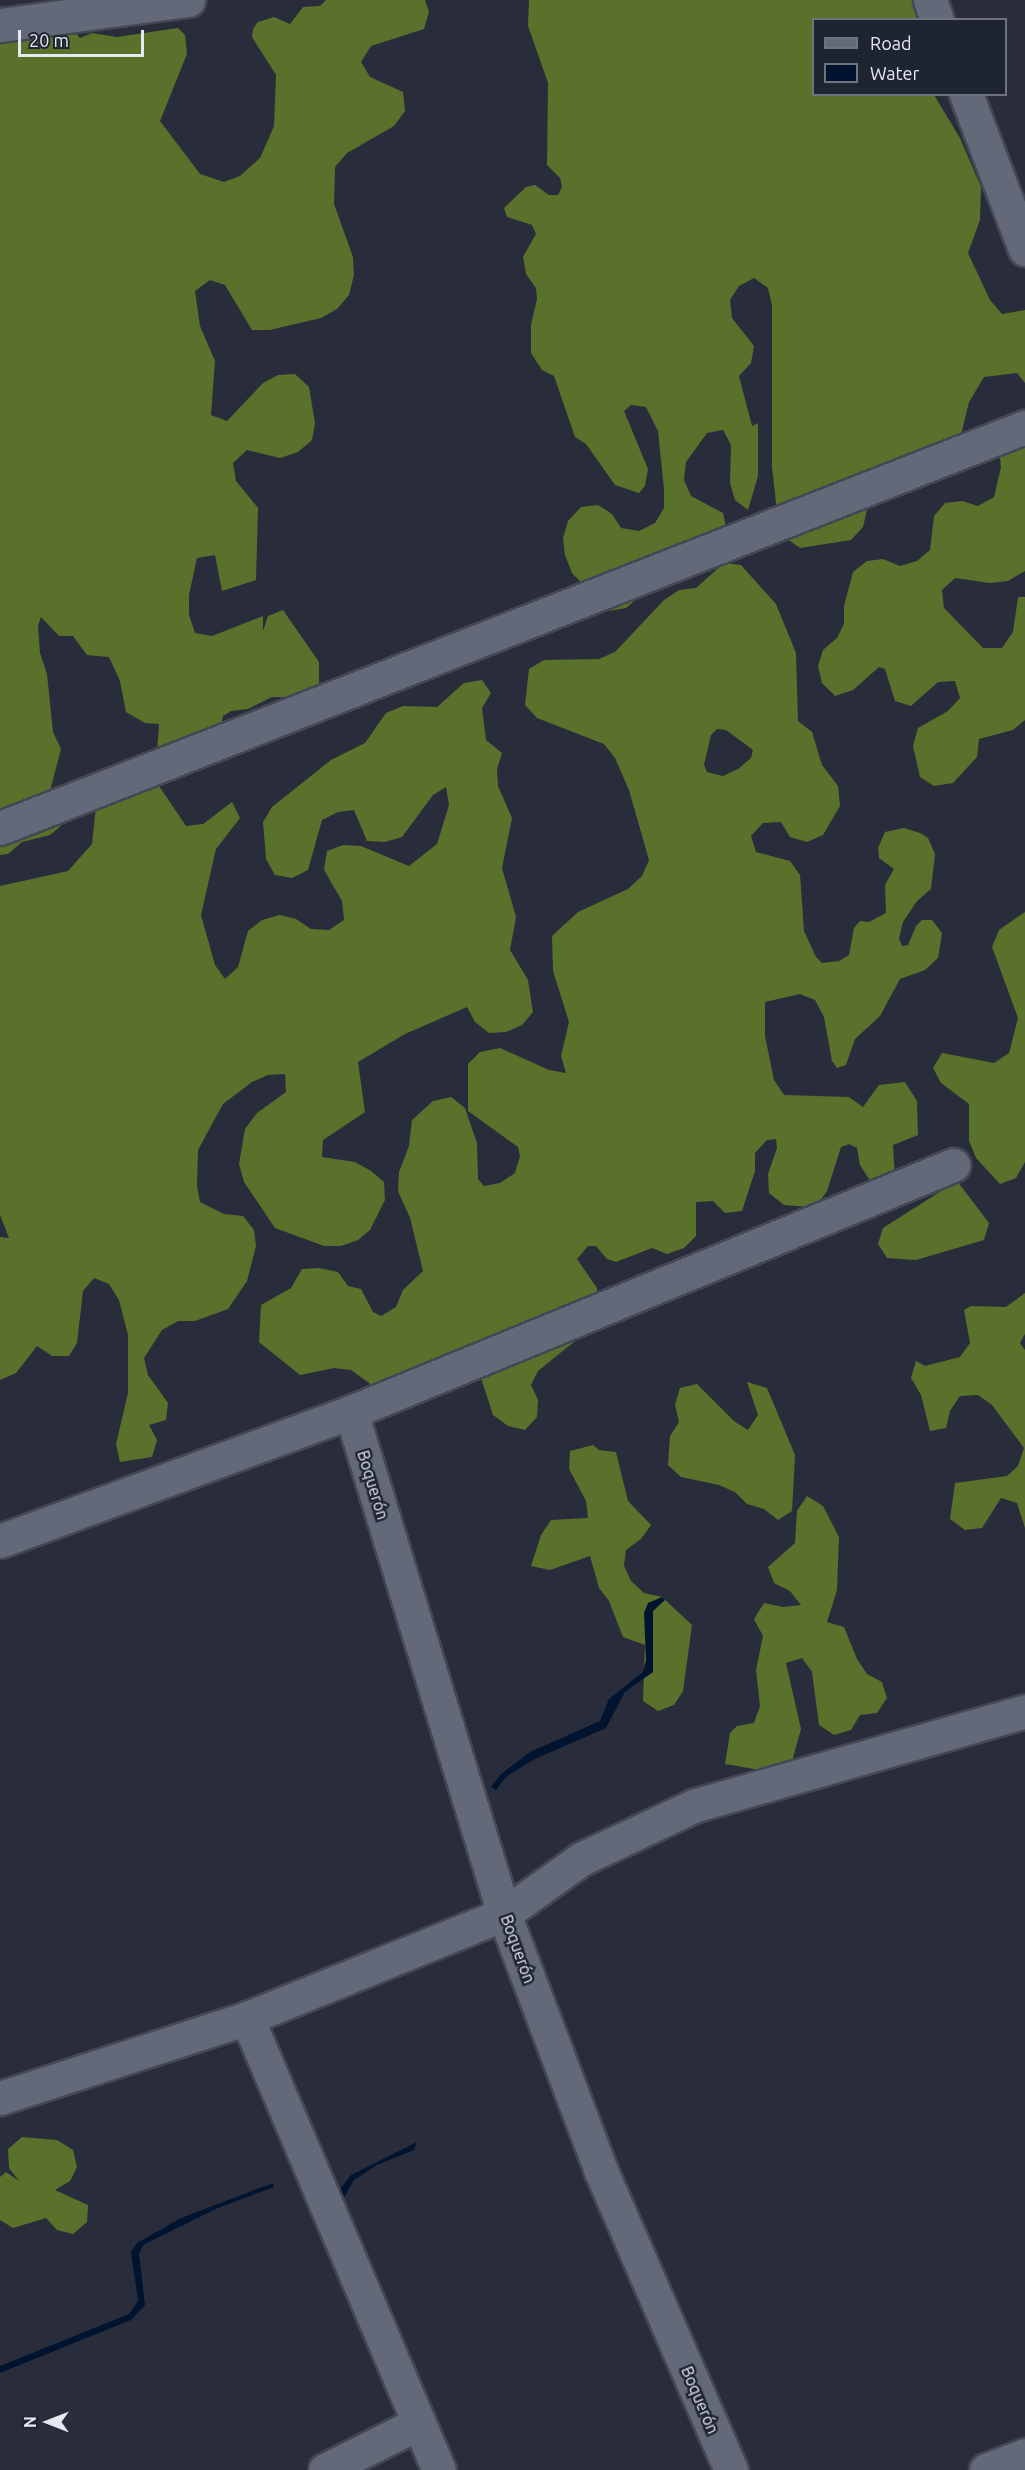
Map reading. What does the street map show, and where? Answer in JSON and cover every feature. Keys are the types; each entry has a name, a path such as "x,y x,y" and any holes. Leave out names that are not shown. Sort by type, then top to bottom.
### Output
{"street":[{"path":"0,25 188,0"},
{"path":"930,0 936,18"},
{"path":"967,96 1025,249"},
{"path":"0,828 1025,427"},
{"path":"0,1541 351,1412 953,1165"},
{"name":"Boquerón","path":"351,1412 504,1914 601,2171 730,2470"},
{"path":"0,2098 247,2018 504,1914 581,1859 696,1805 1025,1711"},
{"path":"247,2018 439,2470"},
{"path":"325,2470 419,2423"},
{"path":"986,2470 1025,2456"}],"green space":[{"path":"326,0 425,0 429,12 424,29 371,46 361,62 370,77 403,92 405,111 394,126 347,153 335,167 334,204 353,257 354,275 349,295 337,309 321,318 270,330 252,330 225,285 210,280 195,291 200,326 215,361 211,415 227,421 263,383 278,375 295,374 309,387 315,423 312,440 298,452 280,458 247,450 233,463 236,481 258,508 256,580 222,591 215,555 197,558 189,595 189,615 195,633 212,636 263,616 263,631 268,616 283,610 319,662 319,688 298,697 272,697 248,709 231,711 223,716 221,726 157,751 159,724 145,723 126,712 120,681 109,657 87,655 73,636 59,636 41,617 38,626 40,653 47,674 53,732 61,749 50,791 62,825 50,835 22,842 8,854 0,855 0,40 74,31 80,38 92,33 117,37 178,28 185,35 187,54 160,121 200,174 224,182 240,176 260,158 274,126 276,75 252,37 253,29 258,22 274,17 290,24 303,7 320,6"},
{"path":"529,0 917,0 923,18 812,18 812,96 935,96 960,138 981,187 980,220 968,253 990,300 1002,314 1025,310 1025,383 1017,373 984,377 969,402 961,435 878,497 867,510 863,527 851,540 800,548 786,538 778,520 772,467 772,305 768,288 754,278 739,286 730,300 732,318 754,346 751,363 739,376 752,426 758,423 758,476 748,510 735,500 730,483 731,445 723,430 707,433 686,462 684,480 691,496 723,513 727,531 644,580 639,597 626,608 609,611 572,573 565,555 563,538 568,521 581,507 598,505 612,514 621,528 639,531 655,523 664,508 658,431 646,407 631,405 624,411 648,469 645,486 639,493 615,485 586,444 575,437 554,376 542,370 531,353 531,325 537,299 536,288 526,274 523,257 536,234 532,225 507,217 504,208 526,187 535,185 549,195 558,195 562,187 560,178 547,165 548,83 528,26"},
{"path":"1025,428 1025,571 1008,581 990,583 955,578 942,590 944,608 983,648 1002,648 1013,632 1018,597 1025,597 1025,720 1013,730 979,739 977,757 953,783 934,786 920,777 913,746 918,728 948,711 960,698 955,681 938,682 911,706 895,701 885,669 879,667 853,690 835,696 822,683 818,666 823,650 837,638 844,624 844,606 853,572 867,561 883,559 900,566 917,561 930,550 934,516 945,503 962,501 978,506 994,497 1001,467 999,451"},
{"path":"724,563 741,565 776,604 796,653 798,721 812,732 822,765 838,786 840,806 823,835 807,842 790,837 781,822 763,823 751,836 756,852 790,861 800,875 804,931 816,957 822,963 839,961 849,955 854,928 860,921 869,922 886,913 885,885 894,869 879,858 878,848 885,832 904,828 920,833 928,838 935,854 931,889 917,901 903,922 899,938 902,946 908,945 916,926 922,920 932,920 942,933 938,958 925,970 900,979 880,1016 855,1039 846,1065 837,1068 832,1061 824,1017 815,1000 800,994 765,1002 765,1036 774,1080 784,1095 849,1097 863,1107 879,1085 905,1082 917,1101 918,1135 893,1145 895,1177 874,1187 860,1165 857,1148 849,1144 841,1147 827,1191 818,1204 810,1207 784,1205 769,1193 768,1174 777,1148 776,1139 767,1140 755,1153 755,1171 742,1211 725,1213 713,1201 696,1202 696,1236 684,1248 667,1254 652,1248 616,1262 607,1259 596,1246 588,1246 577,1259 597,1288 597,1295 580,1337 538,1371 531,1385 538,1400 537,1417 525,1430 508,1426 493,1415 482,1381 472,1366 380,1391 351,1370 334,1368 300,1375 259,1342 261,1305 291,1288 302,1269 319,1268 338,1272 348,1286 361,1289 373,1312 381,1316 396,1307 403,1290 423,1271 410,1218 398,1191 399,1172 409,1146 412,1120 433,1101 451,1097 465,1108 477,1143 478,1179 484,1186 500,1183 515,1173 520,1156 518,1147 468,1111 468,1064 480,1052 500,1048 549,1070 566,1073 561,1056 569,1022 553,971 552,936 578,912 628,889 642,876 649,860 629,790 615,758 604,744 537,718 525,705 529,669 544,660 599,659 615,652 664,600 679,590 696,588","holes":["717,729 726,730 753,750 751,758 738,769 723,776 707,772 704,765 711,735"]},
{"path":"482,680 491,693 482,708 486,740 502,753 497,769 498,786 512,818 502,868 516,917 510,950 528,980 533,1012 522,1025 506,1032 489,1033 475,1022 467,1007 405,1034 358,1062 365,1112 323,1140 322,1157 355,1162 371,1171 384,1182 385,1200 370,1230 358,1240 341,1246 324,1246 275,1228 244,1182 239,1164 245,1129 257,1113 286,1092 285,1074 268,1075 252,1082 223,1104 198,1150 197,1186 200,1202 224,1214 243,1216 254,1230 256,1246 247,1281 228,1309 195,1321 178,1321 162,1330 144,1358 148,1375 168,1403 166,1420 149,1425 157,1440 152,1457 120,1462 116,1444 128,1393 128,1335 119,1300 109,1284 94,1278 83,1291 77,1343 69,1356 52,1356 37,1346 16,1373 0,1380 0,1237 9,1238 0,1215 0,886 68,871 92,844 96,807 157,783 186,826 203,824 232,802 240,818 216,849 201,915 215,965 225,979 238,967 248,931 262,920 280,915 296,919 311,929 329,930 344,920 342,901 324,870 327,851 343,845 361,846 409,866 437,844 449,805 446,787 433,795 402,837 385,842 367,841 354,810 338,812 322,820 308,870 292,878 275,875 266,859 263,822 272,807 331,760 365,743 386,713 403,706 437,707 464,683"},
{"path":"1025,912 1025,1162 1016,1178 1000,1184 976,1158 969,1141 969,1104 941,1083 933,1068 942,1053 994,1063 1009,1053 1018,1018 992,947 999,930"},
{"path":"957,1181 989,1223 984,1240 916,1260 887,1258 878,1244 883,1228"},
{"path":"1025,1293 1025,1334 1020,1343 1025,1350 1025,1528 1017,1503 1001,1498 982,1528 965,1530 950,1519 955,1483 1007,1476 1018,1466 1024,1448 992,1405 978,1395 960,1396 950,1411 946,1428 930,1431 921,1395 911,1378 916,1361 925,1366 960,1357 970,1343 964,1310 971,1306 1006,1307"},
{"path":"747,1382 767,1388 795,1455 792,1511 778,1520 764,1509 747,1504 735,1492 719,1485 681,1477 668,1465 670,1436 679,1422 675,1405 680,1388 697,1384 734,1421 748,1430 758,1415"},
{"path":"593,1445 599,1450 616,1452 628,1501 651,1525 641,1539 626,1550 624,1566 631,1581 644,1593 662,1597 692,1625 683,1691 674,1705 658,1711 643,1701 645,1645 623,1637 609,1601 599,1588 590,1556 550,1570 531,1566 541,1535 551,1520 588,1518 586,1501 569,1469 570,1451"},
{"path":"807,1496 823,1506 839,1537 837,1590 827,1622 844,1627 857,1659 867,1674 882,1682 887,1698 877,1713 860,1715 851,1730 834,1735 819,1725 812,1672 802,1658 786,1663 801,1729 792,1761 760,1770 725,1764 730,1733 737,1726 754,1723 760,1706 756,1670 763,1636 754,1619 764,1603 783,1607 801,1605 790,1591 774,1583 768,1567 795,1543 797,1511"},
{"path":"22,2137 57,2140 73,2150 77,2167 70,2181 55,2190 88,2205 87,2222 73,2234 57,2230 46,2218 13,2228 0,2220 0,2177 6,2172 19,2181 9,2168 8,2149"}],"water":[{"path":"662,1597 665,1600 653,1611 653,1672 625,1692 606,1728 535,1759 507,1776 496,1790 491,1787 501,1774 530,1752 600,1721 609,1699 643,1672 646,1660 644,1613 648,1603"},
{"path":"417,2142 414,2150 377,2165 354,2180 340,2205 337,2200 340,2189 351,2175"},
{"path":"273,2183 274,2187 218,2208 143,2245 139,2254 145,2305 131,2320 0,2373 0,2366 129,2314 138,2301 131,2252 137,2243 181,2218"}]}
